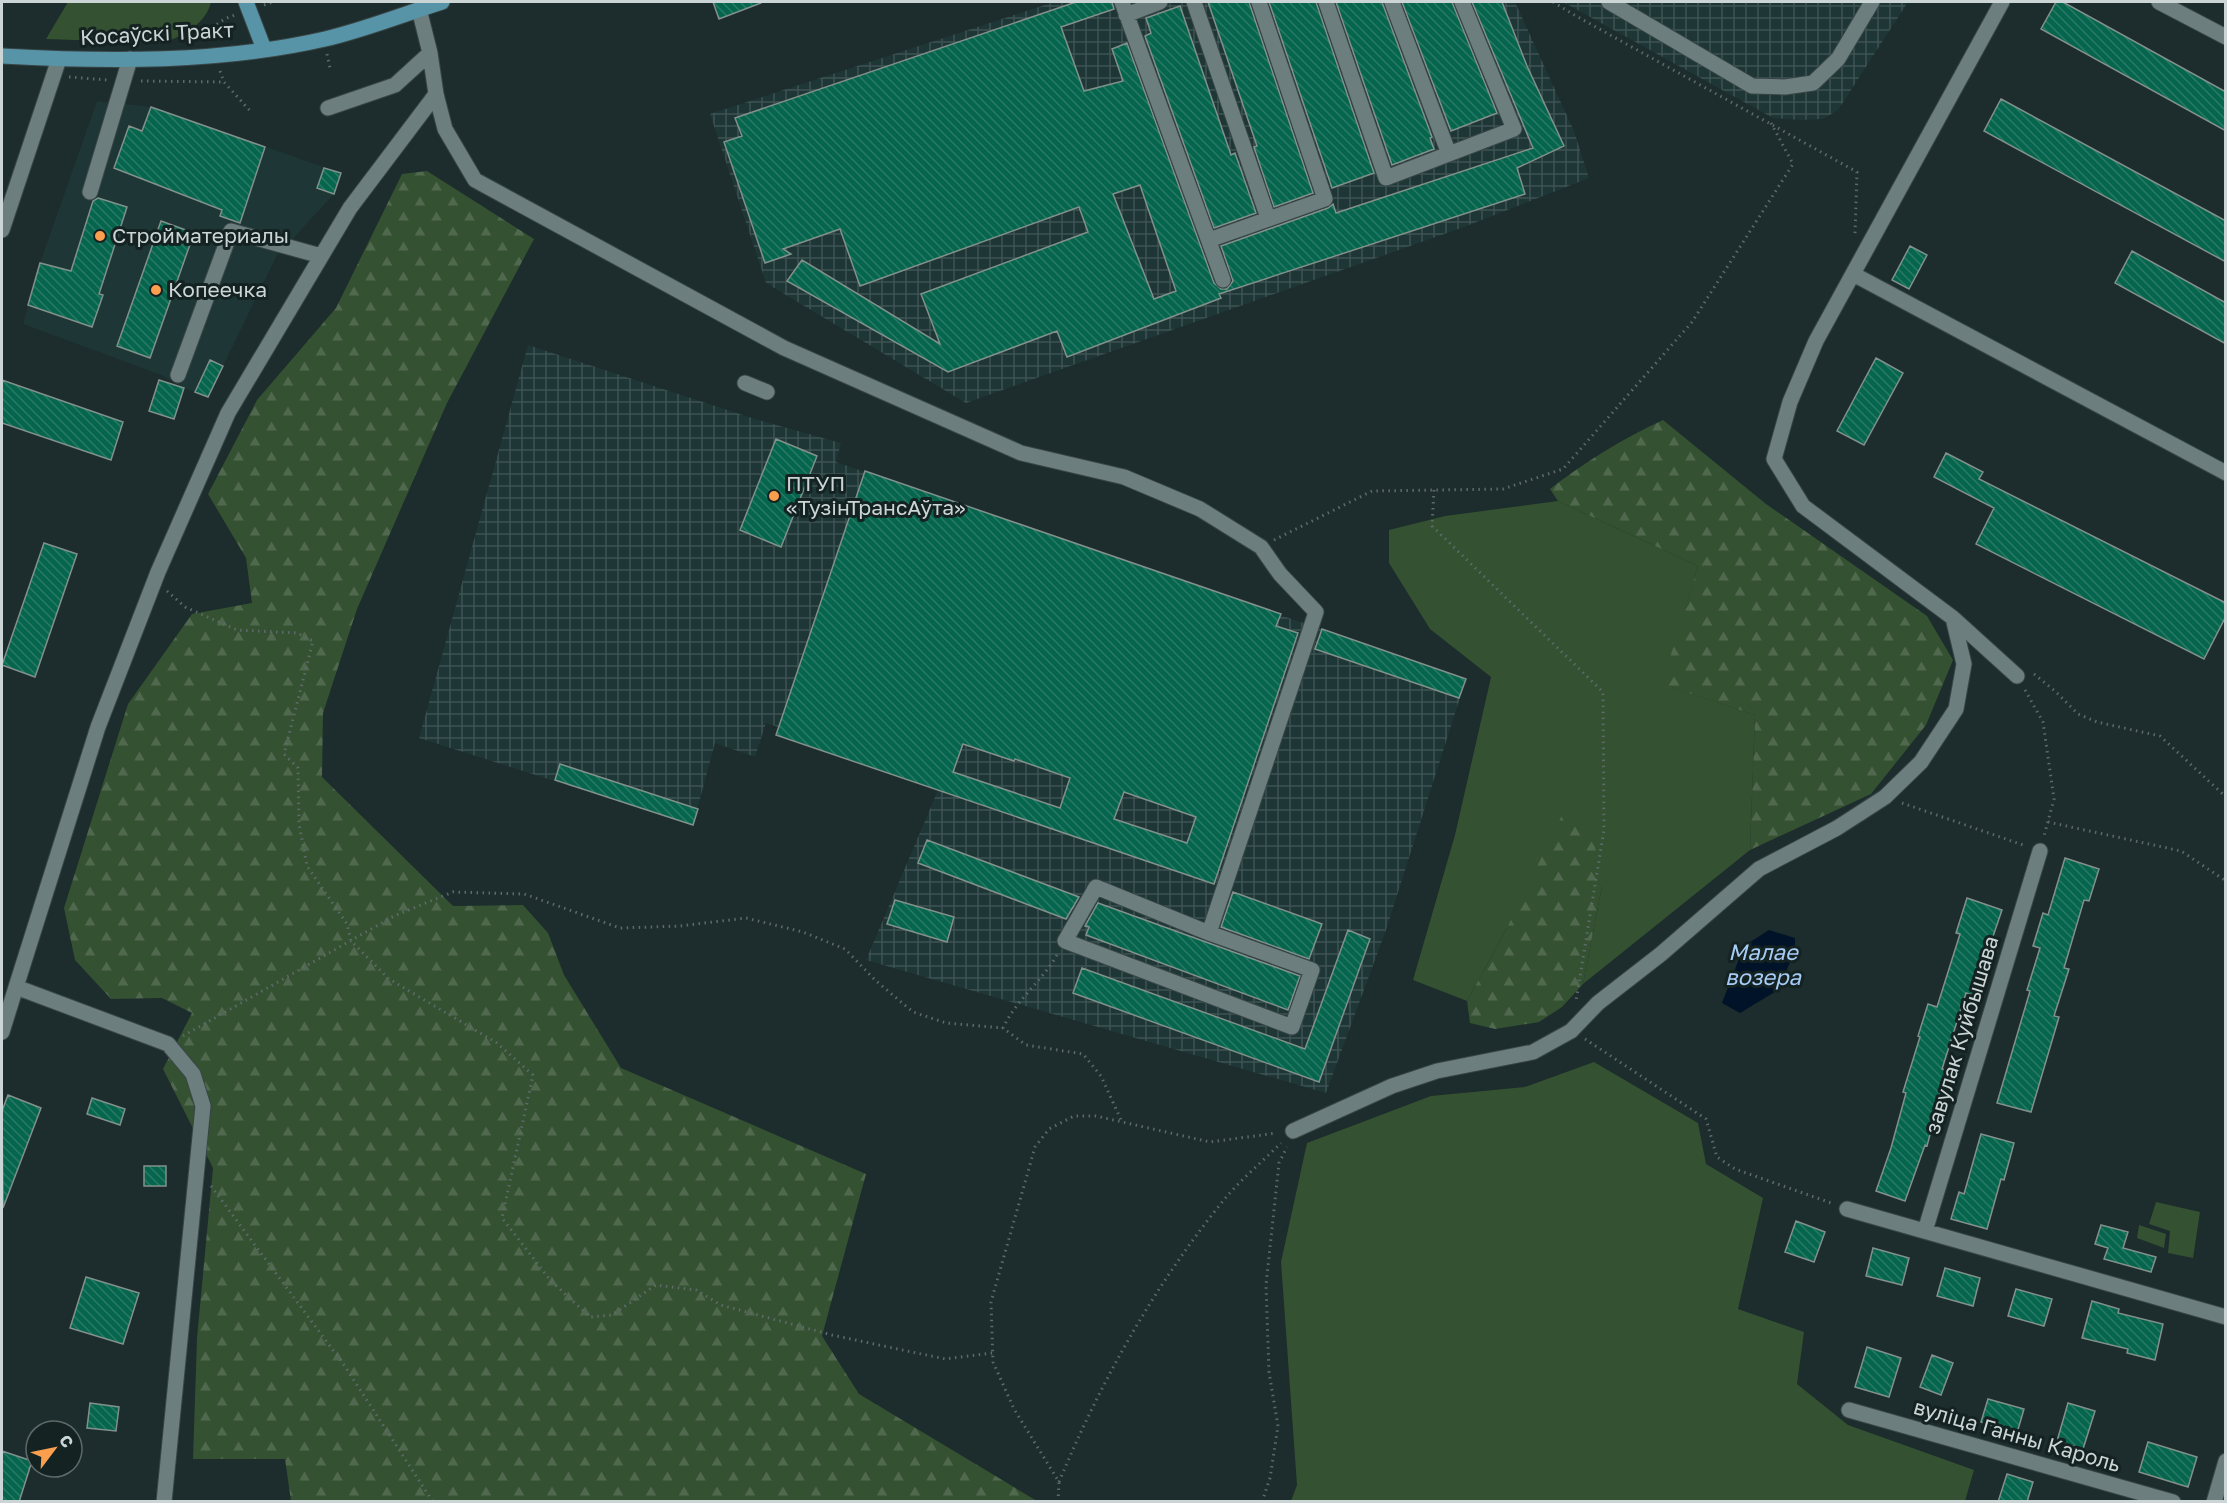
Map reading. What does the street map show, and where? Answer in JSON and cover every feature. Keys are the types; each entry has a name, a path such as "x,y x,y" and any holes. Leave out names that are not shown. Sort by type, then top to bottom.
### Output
{"main road":[{"name":"Косаўскі Тракт","path":"2,56 59,59 168,59 264,49 246,2"},
{"path":"264,49 325,39 442,2"}],"street":[{"path":"1160,2 1124,8 1223,280"},
{"path":"1194,2 1269,218"},
{"path":"1209,240 1325,199 1259,2"},
{"path":"1326,2 1386,178 1514,129 1462,2"},
{"path":"1392,2 1449,154"},
{"path":"1609,2 1752,86 1785,87 1813,83 1838,59 1872,2"},
{"path":"2002,2 1816,340 1790,402 1774,459 1803,506 2023,673"},
{"path":"2159,2 2226,37"},
{"path":"419,9 430,53 435,94 445,129 475,180 784,348 1021,453 1124,477 1200,509 1261,547 1280,574 1316,612 1209,933"},
{"path":"328,108 395,85 430,53"},
{"path":"2,230 59,59"},
{"path":"90,192 130,59"},
{"path":"2,1032 98,727 155,580 228,413 350,208 435,94"},
{"path":"178,375 231,231 321,256"},
{"path":"1853,274 2226,473"},
{"path":"745,383 767,392"},
{"path":"1293,1131 1392,1086 1437,1071 1533,1052 1572,1030 1598,1003 1661,954 1759,869 1837,828 1885,797 1921,762 1956,709 1964,664 1953,618"},
{"name":"завулак Куйбышава","path":"1925,1231 2040,851"},
{"path":"1095,887 1209,933 1312,970 1292,1027 1065,941 1095,887"},
{"path":"16,987 168,1044 193,1074 204,1106 196,1165 164,1502"},
{"path":"1847,1209 2226,1317"},
{"name":"вуліца Ганны Кароль","path":"1849,1410 2173,1502"},
{"path":"2214,1502 2226,1461"}],"path":[{"path":"1553,2 1857,172 1855,240"},
{"path":"1261,547 1372,491 1503,489 1563,469 1692,322 1792,164 1771,123"},
{"path":"1434,490 1432,526 1603,692 1604,830 1572,1030 1706,1119 1716,1157 1736,1169 1847,1209"},
{"path":"155,580 185,607 237,630 297,633 313,641 284,754 298,768 299,824 307,866 347,924 351,941 388,979 497,1043 533,1075 502,1218 551,1281 590,1317 612,1315 656,1286 696,1290 721,1305 832,1335 945,1359 993,1353"},
{"path":"2023,673 2055,691 2078,714 2097,722 2160,736 2226,797"},
{"path":"1885,797 2040,851 2054,799 2043,722 2023,673"},
{"path":"2048,822 2181,851 2226,880"},
{"path":"168,1044 394,916 453,892 524,894 620,928 680,926 747,918 803,932 845,949 875,980 913,1012 946,1023 1003,1028 1026,1045 1083,1054 1101,1076 1122,1122"},
{"path":"1003,1028 1010,1013 1049,969 1065,941"},
{"path":"1059,1482 1014,1409 993,1362 991,1302 1035,1147 1049,1129 1074,1116 1096,1116 1210,1142 1293,1131"},
{"path":"1058,1502 1059,1482 1082,1428 1125,1344 1170,1272 1224,1199 1293,1131"},
{"path":"1262,1502 1270,1478 1278,1426 1269,1372 1267,1267 1279,1163 1293,1131"},
{"path":"196,1165 344,1365 433,1502"}],"shaded area":[{"path":"1054,2 1515,2 1574,131 1589,178 1464,227 966,403 766,283 710,114"},
{"path":"1563,2 1908,2 1838,110 1823,119 1800,120 1773,118"},
{"path":"97,101 151,107 341,173 334,194 276,257 208,397 184,388 161,375 23,324 40,263"},
{"path":"528,345 755,419 841,443 836,462 1466,679 1386,930 1326,1093 866,960 938,790 776,735 778,727 766,723 755,757 715,743 693,825 419,738"}],"green space":[{"path":"68,2 211,2 199,23 186,33 163,43 46,39"},
{"path":"427,171 534,239 447,403 357,609 323,713 322,777 453,906 523,905 548,933 564,975 621,1068 866,1174 822,1336 859,1394 1037,1501 291,1501 285,1459 193,1459 197,1338 213,1168 163,1069 192,1013 162,998 111,999 75,960 64,908 128,704 192,614 252,603 246,558 208,494 257,400 336,308 402,174"},
{"path":"1663,420 1766,504 1927,616 1953,660 1926,725 1871,794 1750,850 1755,715 1662,684 1698,566 1558,501 1550,489 1604,452"},
{"path":"1558,501 1698,566 1663,684 1755,715 1750,850 1583,984 1602,886 1507,928 1467,1001 1413,980 1455,835 1491,677 1430,629 1389,563 1389,530 1445,516"},
{"path":"1565,809 1592,829 1602,886 1583,984 1562,1007 1539,1022 1495,1029 1470,1023 1467,1001 1507,928"},
{"path":"1594,1062 1698,1123 1706,1164 1763,1198 1738,1309 1804,1332 1797,1384 1848,1425 1974,1470 1965,1501 1291,1501 1297,1485 1281,1262 1307,1143 1431,1096 1525,1087"},
{"path":"2156,1202 2200,1212 2193,1258 2168,1253 2170,1231 2149,1224"},
{"path":"2139,1225 2166,1234 2164,1248 2137,1238"}],"water":[{"name":"Малае возера","path":"1769,930 1795,938 1795,951 1778,990 1740,1013 1722,1003 1744,946"}],"building":[{"path":"713,2 761,2 761,3 719,19"},
{"path":"1076,2 1112,2 1114,9 1061,27 1084,91 1123,81 1112,49 1127,43 1214,283 1221,289 1227,289 1233,281 1221,246 1328,208 1333,204 1336,213 1533,148 1472,2 1502,2 1527,66 1564,146 1517,168 1525,194 1219,294 1221,298 1067,357 1057,331 948,372 787,281 802,260 940,344 921,294 1088,232 1079,207 860,286 840,229 783,249 791,254 765,263 724,142 742,136 735,118","holes":["1140,185 1176,291 1154,299 1113,194"]},
{"path":"1208,2 1249,2 1313,193 1274,207 1254,147 1257,146"},
{"path":"1269,2 1316,2 1374,173 1332,188"},
{"path":"1336,2 1382,2 1432,137 1430,138 1434,149 1392,165"},
{"path":"1402,2 1452,2 1497,113 1451,131"},
{"path":"2056,2 2063,2 2226,92 2226,131 2041,29"},
{"path":"1180,6 1231,155 1235,153 1256,213 1214,228 1145,36 1151,33 1146,18"},
{"path":"2001,99 2226,221 2226,262 1984,131"},
{"path":"151,107 265,147 240,223 220,216 222,210 114,168 129,126 142,131"},
{"path":"324,168 341,173 334,194 317,188"},
{"path":"98,198 127,207 99,294 103,295 92,327 28,305 40,263 71,271 93,201"},
{"name":"Копеечка","path":"161,221 194,233 150,358 117,346"},
{"path":"1910,246 1927,255 1909,289 1892,280"},
{"path":"2132,251 2226,303 2226,344 2115,283"},
{"path":"1876,358 1903,373 1864,445 1837,431"},
{"path":"210,360 223,366 208,397 195,392"},
{"path":"2,380 123,422 111,460 2,423"},
{"path":"159,380 184,388 174,419 149,411"},
{"path":"776,439 817,456 781,547 740,530"},
{"path":"1946,453 1983,472 1979,479 2226,603 2226,616 2204,659 1976,544 1994,508 1934,477"},
{"path":"865,471 1281,614 1276,626 1298,633 1214,884 776,735","holes":["963,744 1070,778 1060,808 953,772","1124,792 1196,817 1187,843 1114,819"]},
{"path":"44,543 77,554 35,677 2,665"},
{"path":"1322,629 1466,679 1459,698 1315,649"},
{"path":"560,764 698,809 693,825 555,780"},
{"path":"927,840 1079,897 1066,919 918,863"},
{"path":"2065,858 2099,869 2089,901 2084,900 2064,968 2069,969 2054,1016 2059,1017 2031,1112 1997,1103 2030,991 2027,990 2040,948 2033,946 2043,913 2048,915"},
{"path":"1233,892 1322,924 1309,959 1221,927"},
{"path":"1967,898 2002,910 1973,995 1966,993 1942,1069 1947,1070 1933,1116 1935,1116 1927,1146 1925,1145 1905,1201 1876,1191 1906,1093 1903,1092 1920,1037 1918,1036 1928,1004 1937,1007 1960,934 1956,933"},
{"path":"895,900 954,917 947,942 887,924"},
{"path":"1098,903 1300,976 1288,1010 1086,935 1089,927 1085,926"},
{"path":"1348,930 1370,939 1319,1082 1073,993 1082,968 1305,1049"},
{"path":"8,1095 41,1108 3,1208 2,1111"},
{"path":"92,1098 125,1109 120,1125 87,1114"},
{"path":"1981,1134 2014,1143 1987,1229 1951,1219 1959,1192 1964,1194"},
{"path":"144,1166 166,1166 166,1186 144,1186"},
{"path":"1796,1221 1825,1232 1814,1262 1785,1252"},
{"path":"2101,1225 2128,1232 2123,1248 2156,1257 2151,1272 2104,1259 2108,1248 2095,1244"},
{"path":"1873,1248 1909,1258 1902,1285 1866,1276"},
{"path":"1945,1268 1980,1278 1973,1306 1937,1296"},
{"path":"86,1277 139,1293 123,1344 70,1328"},
{"path":"2016,1289 2052,1299 2044,1326 2008,1316"},
{"path":"2092,1301 2119,1309 2118,1313 2163,1324 2155,1360 2127,1353 2128,1349 2082,1338"},
{"path":"1867,1347 1901,1358 1889,1397 1855,1387"},
{"path":"1932,1355 1953,1363 1941,1395 1920,1387"},
{"path":"1988,1399 2024,1409 2017,1433 1981,1422"},
{"path":"90,1403 119,1407 116,1431 87,1428"},
{"path":"2068,1403 2095,1411 2083,1449 2057,1441"},
{"path":"2148,1442 2197,1457 2188,1487 2139,1472"},
{"path":"2,1451 24,1458 24,1479 26,1479 19,1502 2,1502"},
{"path":"2007,1474 2033,1482 2027,1502 1998,1502"}],"place":[{"name":"Стройматериалы","path":"100,236"},
{"name":"Копеечка","path":"156,290"},
{"name":"ПТУП «ТузінТрансАўта»","path":"774,496"}]}
